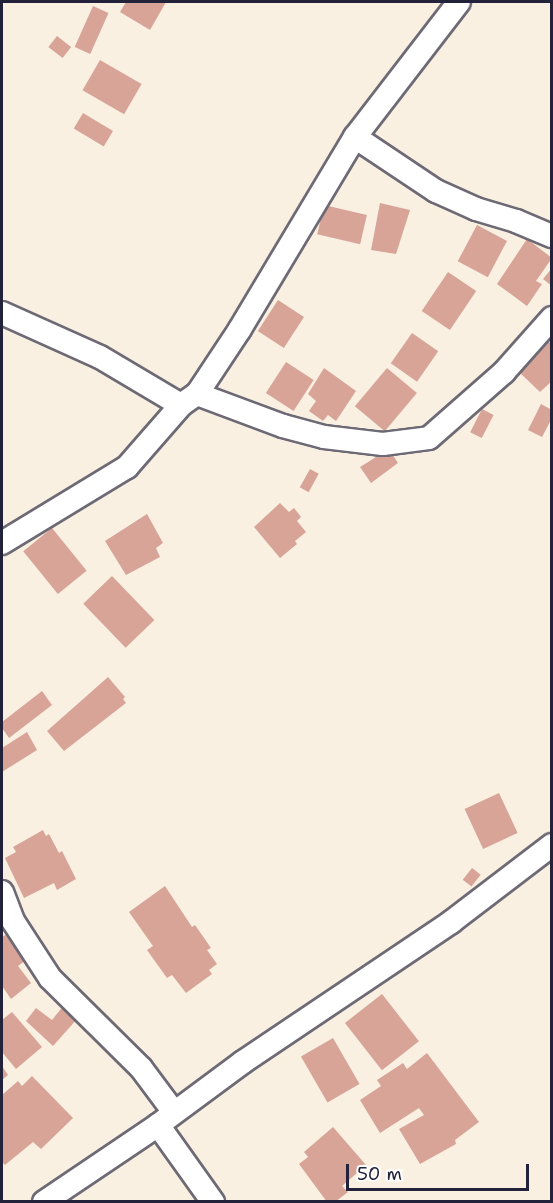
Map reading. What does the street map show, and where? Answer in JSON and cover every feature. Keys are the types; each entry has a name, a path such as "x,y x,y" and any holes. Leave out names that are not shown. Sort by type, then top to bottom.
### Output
{"street":[{"path":"2,543 127,467 189,400 240,330 355,137 459,2"},
{"path":"355,137 435,191 476,209 516,221 552,236"},
{"path":"2,313 189,400 324,437 383,444 429,438 504,372 551,319"},
{"path":"44,1202 451,922 552,845"},
{"path":"2,892 13,921 50,978 141,1068 165,1118 213,1202"}],"building":[{"path":"126,2 166,2 150,30 120,12"},
{"path":"93,6 109,13 90,54 75,47"},
{"path":"57,36 71,47 63,58 48,47"},
{"path":"100,60 142,84 124,114 82,90"},
{"path":"83,113 113,131 104,146 74,128"},
{"path":"380,203 410,210 396,254 371,250"},
{"path":"324,205 367,215 360,244 317,234"},
{"path":"477,225 507,241 488,277 458,261"},
{"path":"527,239 552,258 536,281 542,284 527,306 497,284"},
{"path":"552,268 552,286 543,279"},
{"path":"448,272 476,291 450,330 422,311"},
{"path":"278,300 304,317 284,348 258,331"},
{"path":"412,333 438,351 417,382 391,363"},
{"path":"548,341 552,344 552,381 540,392 518,371"},
{"path":"286,362 314,380 294,411 266,393"},
{"path":"324,368 356,391 336,421 328,415 323,421 309,411 316,401 308,394"},
{"path":"387,368 417,393 385,431 355,406"},
{"path":"541,404 552,410 552,418 542,437 528,430"},
{"path":"482,409 494,415 482,438 470,432"},
{"path":"389,449 398,463 371,483 360,467"},
{"path":"310,469 319,474 309,492 300,487"},
{"path":"280,503 289,512 294,508 301,517 297,521 306,532 295,541 297,544 280,558 254,527"},
{"path":"147,514 163,543 156,548 160,557 126,575 105,541"},
{"path":"52,528 87,571 58,594 23,551"},
{"path":"112,576 154,620 126,648 83,604"},
{"path":"108,677 125,697 123,699 126,703 64,751 47,731"},
{"path":"42,691 52,705 9,738 2,728 2,722"},
{"path":"27,732 37,750 2,772 2,748"},
{"path":"499,793 518,833 483,849 465,809"},
{"path":"43,830 46,836 49,834 59,853 62,851 76,879 57,890 54,883 24,898 5,858 16,852 13,847"},
{"path":"472,868 481,875 471,887 463,880"},
{"path":"165,886 192,927 195,925 211,948 207,950 217,964 209,970 212,974 186,993 172,975 167,978 147,950 153,946 129,912"},
{"path":"7,934 26,960 18,966 31,983 11,999 2,986 2,937"},
{"path":"382,994 419,1041 382,1070 345,1023"},
{"path":"64,1005 78,1018 53,1046 26,1021 36,1008 52,1020"},
{"path":"12,1012 42,1047 16,1069 2,1052 2,1020"},
{"path":"333,1038 360,1084 327,1102 301,1056"},
{"path":"427,1053 479,1122 455,1140 456,1144 420,1164 399,1129 424,1115 419,1108 380,1133 360,1100 381,1086 377,1080 403,1063 407,1069"},
{"path":"2,1066 8,1075 2,1080"},
{"path":"32,1076 73,1118 41,1149 33,1142 5,1165 2,1162 2,1095 18,1081 22,1086"},
{"path":"333,1127 366,1165 342,1186 348,1192 335,1202 327,1202 299,1164 308,1157 304,1152"}]}
